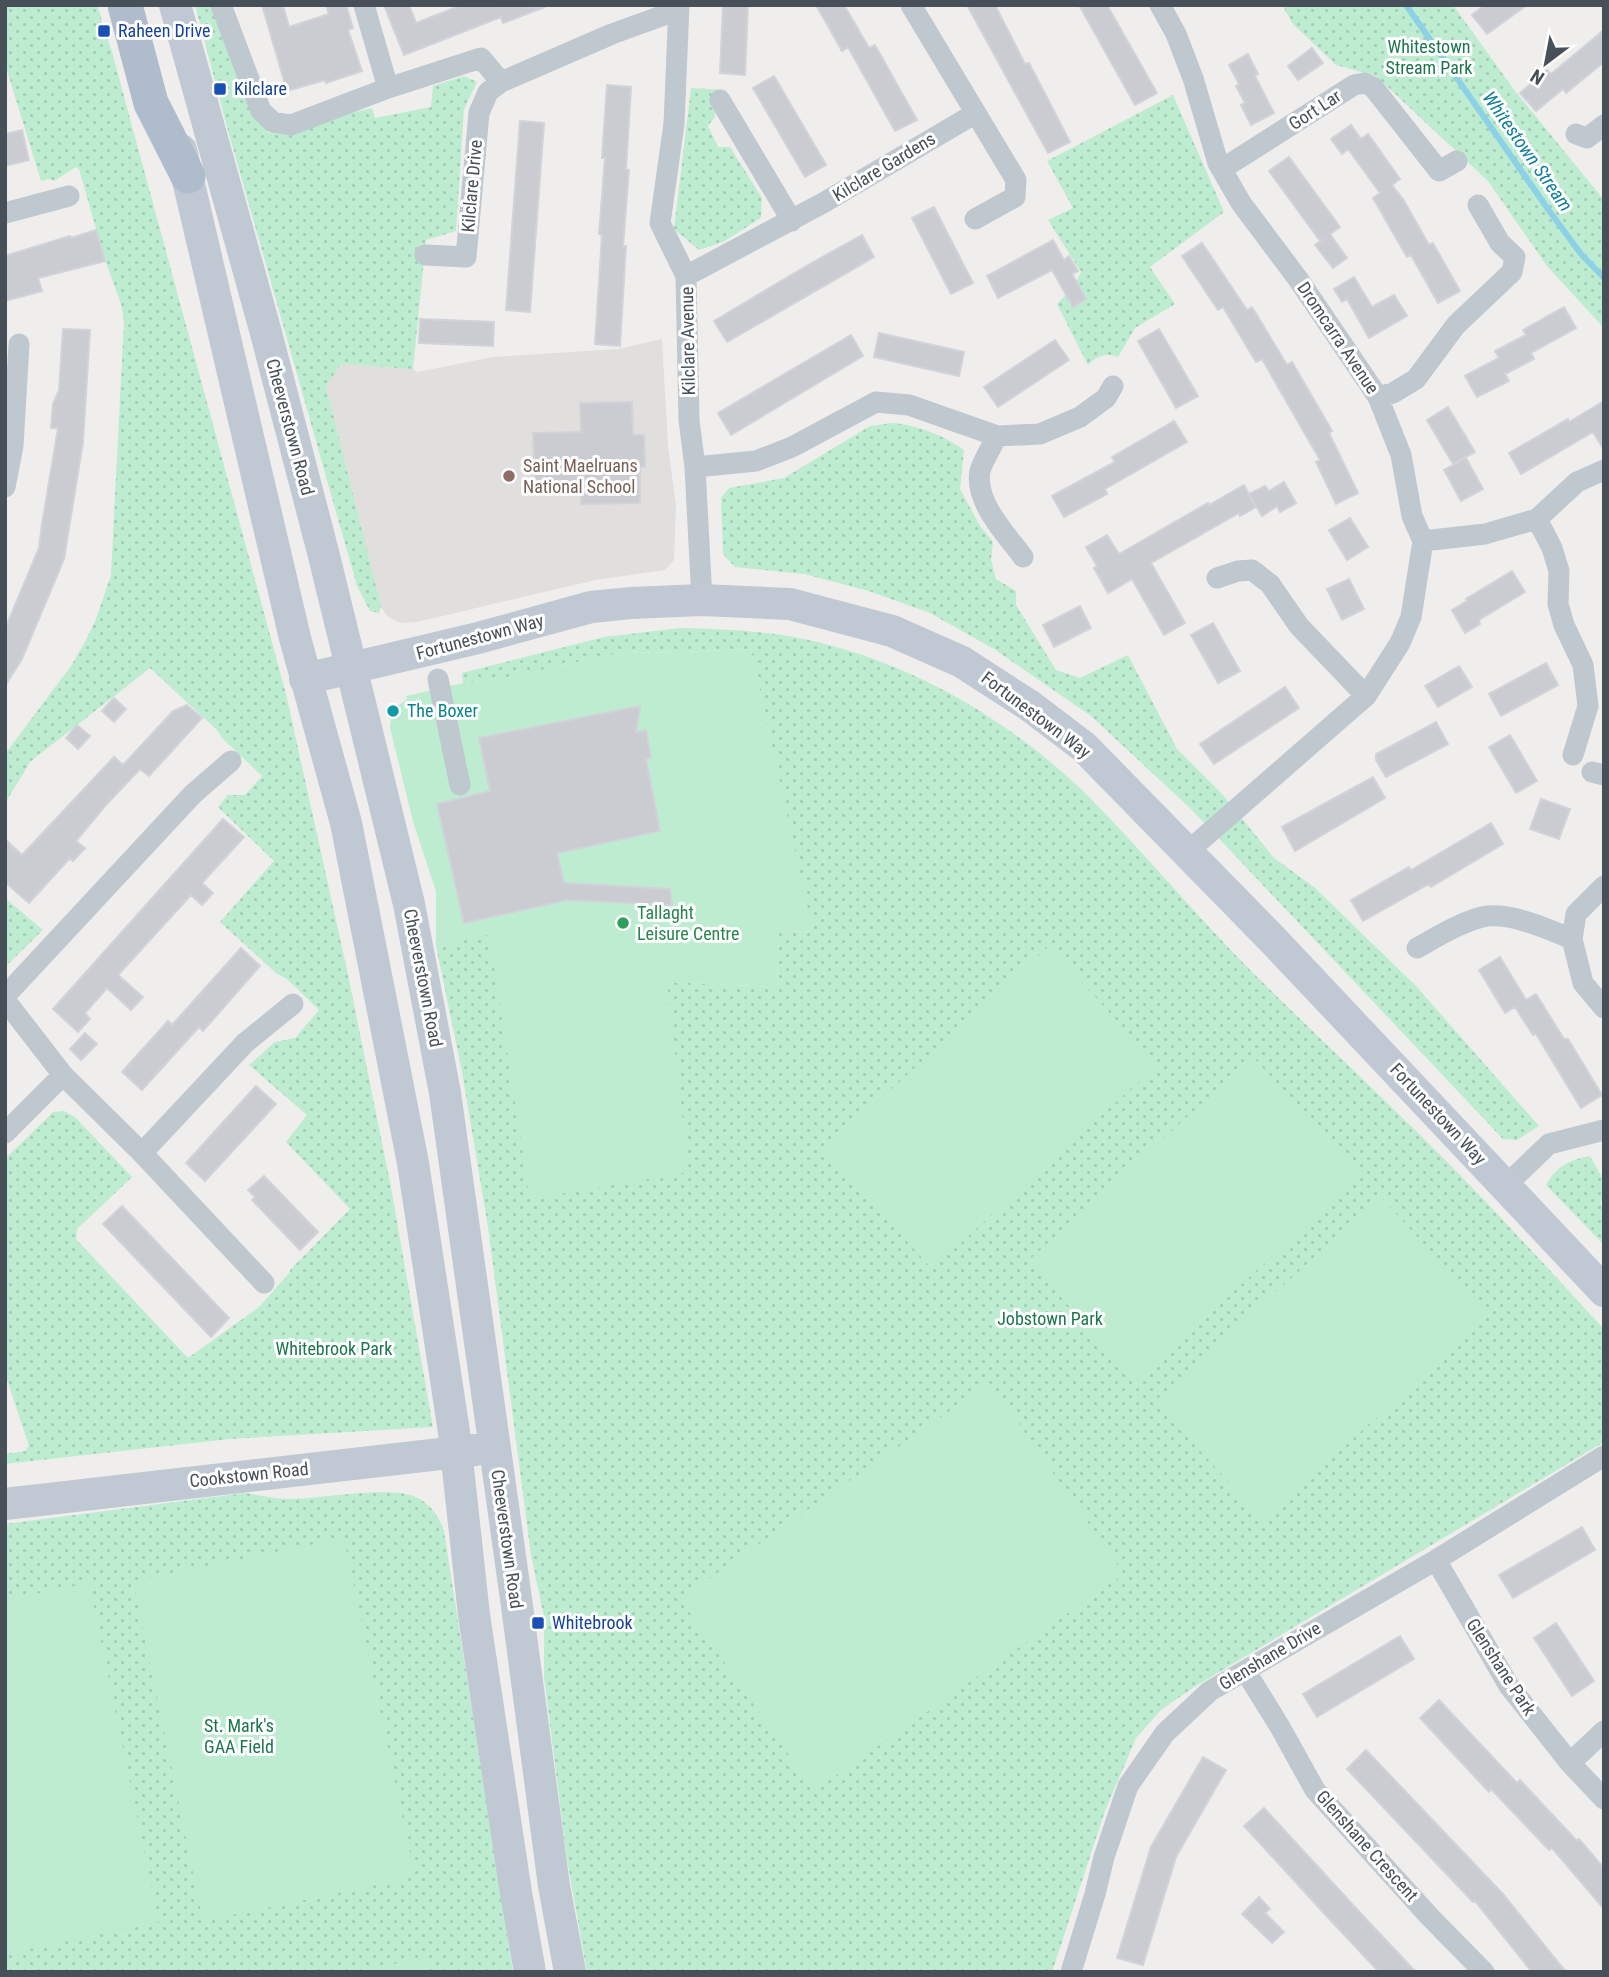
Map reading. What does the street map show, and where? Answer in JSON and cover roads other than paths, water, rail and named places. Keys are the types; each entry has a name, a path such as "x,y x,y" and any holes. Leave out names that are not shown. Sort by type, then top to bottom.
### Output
{"main road":[{"path":"125,5 151,103 188,176"},
{"path":"141,5 188,176 305,679 345,823 377,978 413,1163 456,1451 474,1615 530,1972"},
{"name":"Cheeverstown Road","path":"176,5 266,333 352,667 409,904 445,1093 554,1886 570,1972"},
{"name":"Fortunestown Way","path":"305,679 465,641 591,607 702,600 790,604 892,631 962,662 1030,706 1084,747 1273,940 1604,1291"},
{"name":"Cookstown Road","path":"5,1504 456,1451 494,1449"}],"street":[{"path":"221,5 261,111 273,122 291,125 388,88 481,58 501,82"},
{"path":"364,5 388,88"},
{"path":"911,5 1016,180 1014,197 975,219"},
{"name":"Dromcarra Avenue","path":"1160,5 1176,33 1222,169 1241,203 1298,279 1378,397 1401,456 1412,516 1423,541 1411,617 1400,643 1366,696 1186,853"},
{"name":"Kilclare Drive","path":"425,255 466,257 479,113 488,92 501,82 678,8"},
{"name":"Kilclare Avenue","path":"678,8 674,124 660,223 686,276 689,420 695,467 702,600"},
{"name":"Gort Lar","path":"1222,169 1354,85 1364,83 1373,87 1439,171 1457,161"},
{"path":"720,100 792,221"},
{"name":"Kilclare Gardens","path":"686,276 792,221 976,113"},
{"path":"1576,134 1587,138 1604,125"},
{"path":"5,213 69,196"},
{"path":"1378,397 1393,393 1416,379 1456,325 1512,272 1515,257 1500,243 1478,205"},
{"path":"5,487 13,446 19,344"},
{"path":"695,467 756,461 792,447 876,402 909,405 997,436 1040,434 1070,422 1106,398 1113,386"},
{"path":"997,436 980,471 981,492 991,512 1023,558"},
{"path":"1423,541 1485,534 1537,519 1577,482 1604,470"},
{"path":"1537,519 1552,548 1559,571 1558,604 1563,625 1583,665 1588,706 1573,755"},
{"path":"1217,578 1238,571 1252,570 1270,584 1299,626 1366,696"},
{"path":"438,679 460,785"},
{"path":"231,761 193,794 5,998 63,1075 142,1153 264,1283"},
{"path":"1604,886 1576,914 1572,939 1583,983 1604,1008"},
{"path":"1417,948 1445,932 1484,917 1522,919 1572,939"},
{"path":"142,1153 245,1042 293,1004"},
{"path":"5,1133 63,1075"},
{"path":"1506,1185 1549,1144 1604,1130"},
{"name":"Glenshane Drive","path":"1071,1972 1104,1857 1128,1786 1165,1733 1210,1691 1436,1560 1604,1455"},
{"name":"Glenshane Park","path":"1436,1560 1509,1686 1570,1763 1604,1799"},
{"name":"Glenshane Crescent","path":"1246,1672 1315,1790 1483,1972"},
{"path":"1570,1763 1604,1731"}],"waterway":[{"name":"Whitestown Stream","path":"1406,5 1550,212 1581,254 1604,278"}],"place":[{"name":"Raheen Drive","path":"104,31"},
{"name":"Kilclare","path":"220,89"},
{"name":"Saint Maelruans National School","path":"509,476"},
{"name":"The Boxer","path":"393,711"},
{"name":"Tallaght Leisure Centre","path":"623,923"},
{"name":"Whitebrook","path":"538,1623"}],"park label":[{"name":"Whitestown Stream Park","path":"1429,57"},
{"name":"Jobstown Park","path":"1050,1319"},
{"name":"Whitebrook Park","path":"334,1349"},
{"name":"St. Mark's GAA Field","path":"239,1736"}]}
